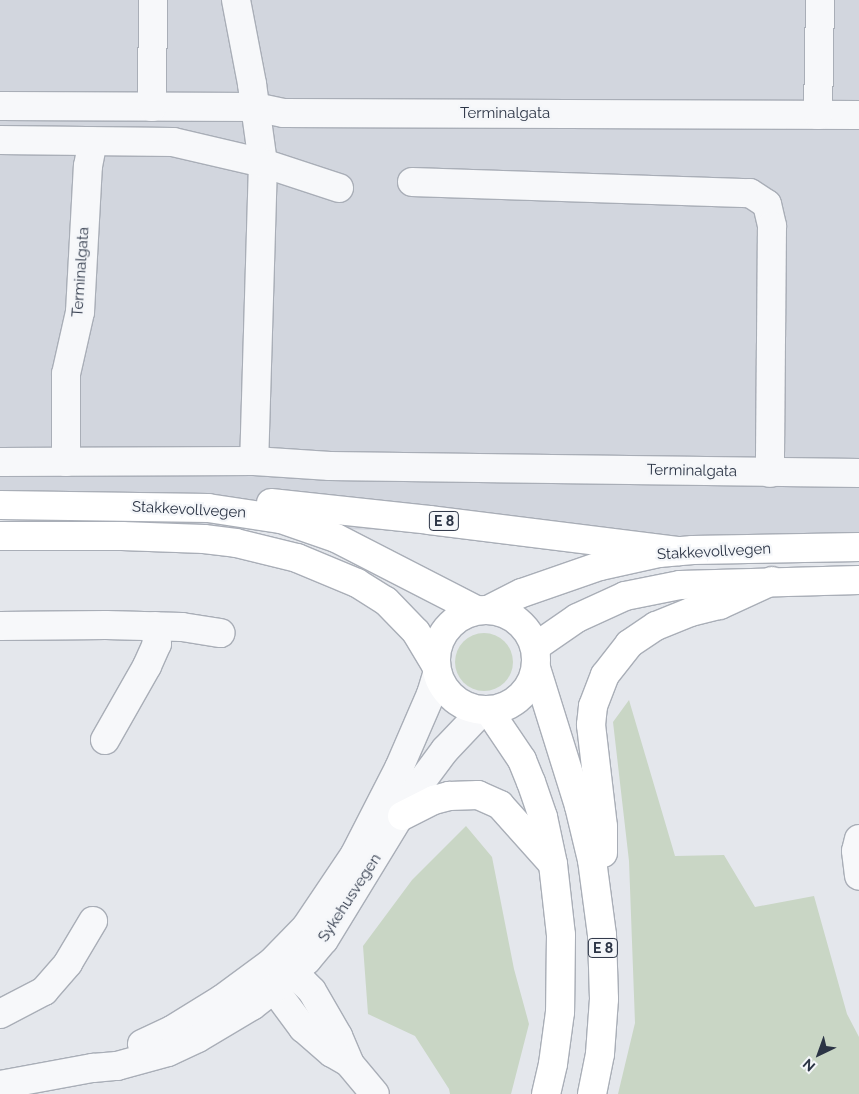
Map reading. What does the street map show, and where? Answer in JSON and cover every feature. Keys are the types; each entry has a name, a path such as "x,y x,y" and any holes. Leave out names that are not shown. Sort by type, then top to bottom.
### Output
{"highway":[{"name":"E 8","path":"208,508 257,504 287,504 679,551"},
{"name":"Stakkevollvegen","path":"0,505 208,508 281,519 336,538 482,610 600,566 679,551 859,547"},
{"name":"Stakkevollvegen","path":"0,536 204,540 236,543 297,558 357,583 386,601 416,632 436,669"},
{"name":"Stakkevollvegen","path":"535,658 577,618 625,596 680,585 859,580"},
{"name":"E 8","path":"596,891 604,848 591,725 593,706 605,675 629,644 656,626 691,612 720,606 772,581"},
{"name":"E 8","path":"436,669 440,640 446,630 454,621 482,610 507,614 522,625 535,658 579,806 592,860 602,935 604,999 600,1054 592,1094"},
{"path":"436,669 449,696 459,703 486,711 505,707 520,698 530,684 535,658"},
{"path":"486,711 522,760 543,817 554,864 561,935 560,1012 553,1064 546,1094"},
{"path":"402,816 434,800 450,796 468,794 483,796 500,806 554,864"}],"street":[{"path":"152,107 153,0"},
{"path":"236,0 263,163 254,461"},
{"path":"818,115 820,0"},
{"name":"Terminalgata","path":"0,106 255,108 282,113 859,115"},
{"path":"0,140 173,142 263,163 340,188"},
{"name":"Terminalgata","path":"66,462 66,374 80,312 88,166 93,141"},
{"path":"412,182 750,193 767,204 772,226 770,473"},
{"name":"Terminalgata","path":"0,462 254,461 330,466 859,473"},
{"path":"0,626 155,626 182,627 221,633"},
{"path":"105,740 147,666 156,644 155,626"},
{"name":"Sykehusvegen","path":"280,975 306,927 355,854 399,768 432,694 436,669"},
{"name":"Sykehusvegen","path":"0,1085 62,1084 172,1030 222,999 280,975 324,940 402,816 416,789 445,750 486,711"},
{"path":"859,839 856,851 859,876"},
{"path":"0,1014 44,991 68,963 93,921"},
{"path":"280,975 303,1028 332,1053 349,1063 375,1094"}],"shaded area":[{"path":"0,0 859,0 859,544 0,519"}],"green space":[{"path":"478,633 490,633 505,641 513,656 513,668 505,683 490,691 478,691 463,683 455,668 455,656 463,641"},
{"path":"629,700 675,856 724,855 755,907 814,896 847,1014 859,1037 859,1094 618,1094 635,1023 629,861 613,722"},
{"path":"466,826 492,857 514,969 529,1024 511,1094 450,1094 449,1089 415,1036 368,1014 363,946 412,880"}]}
